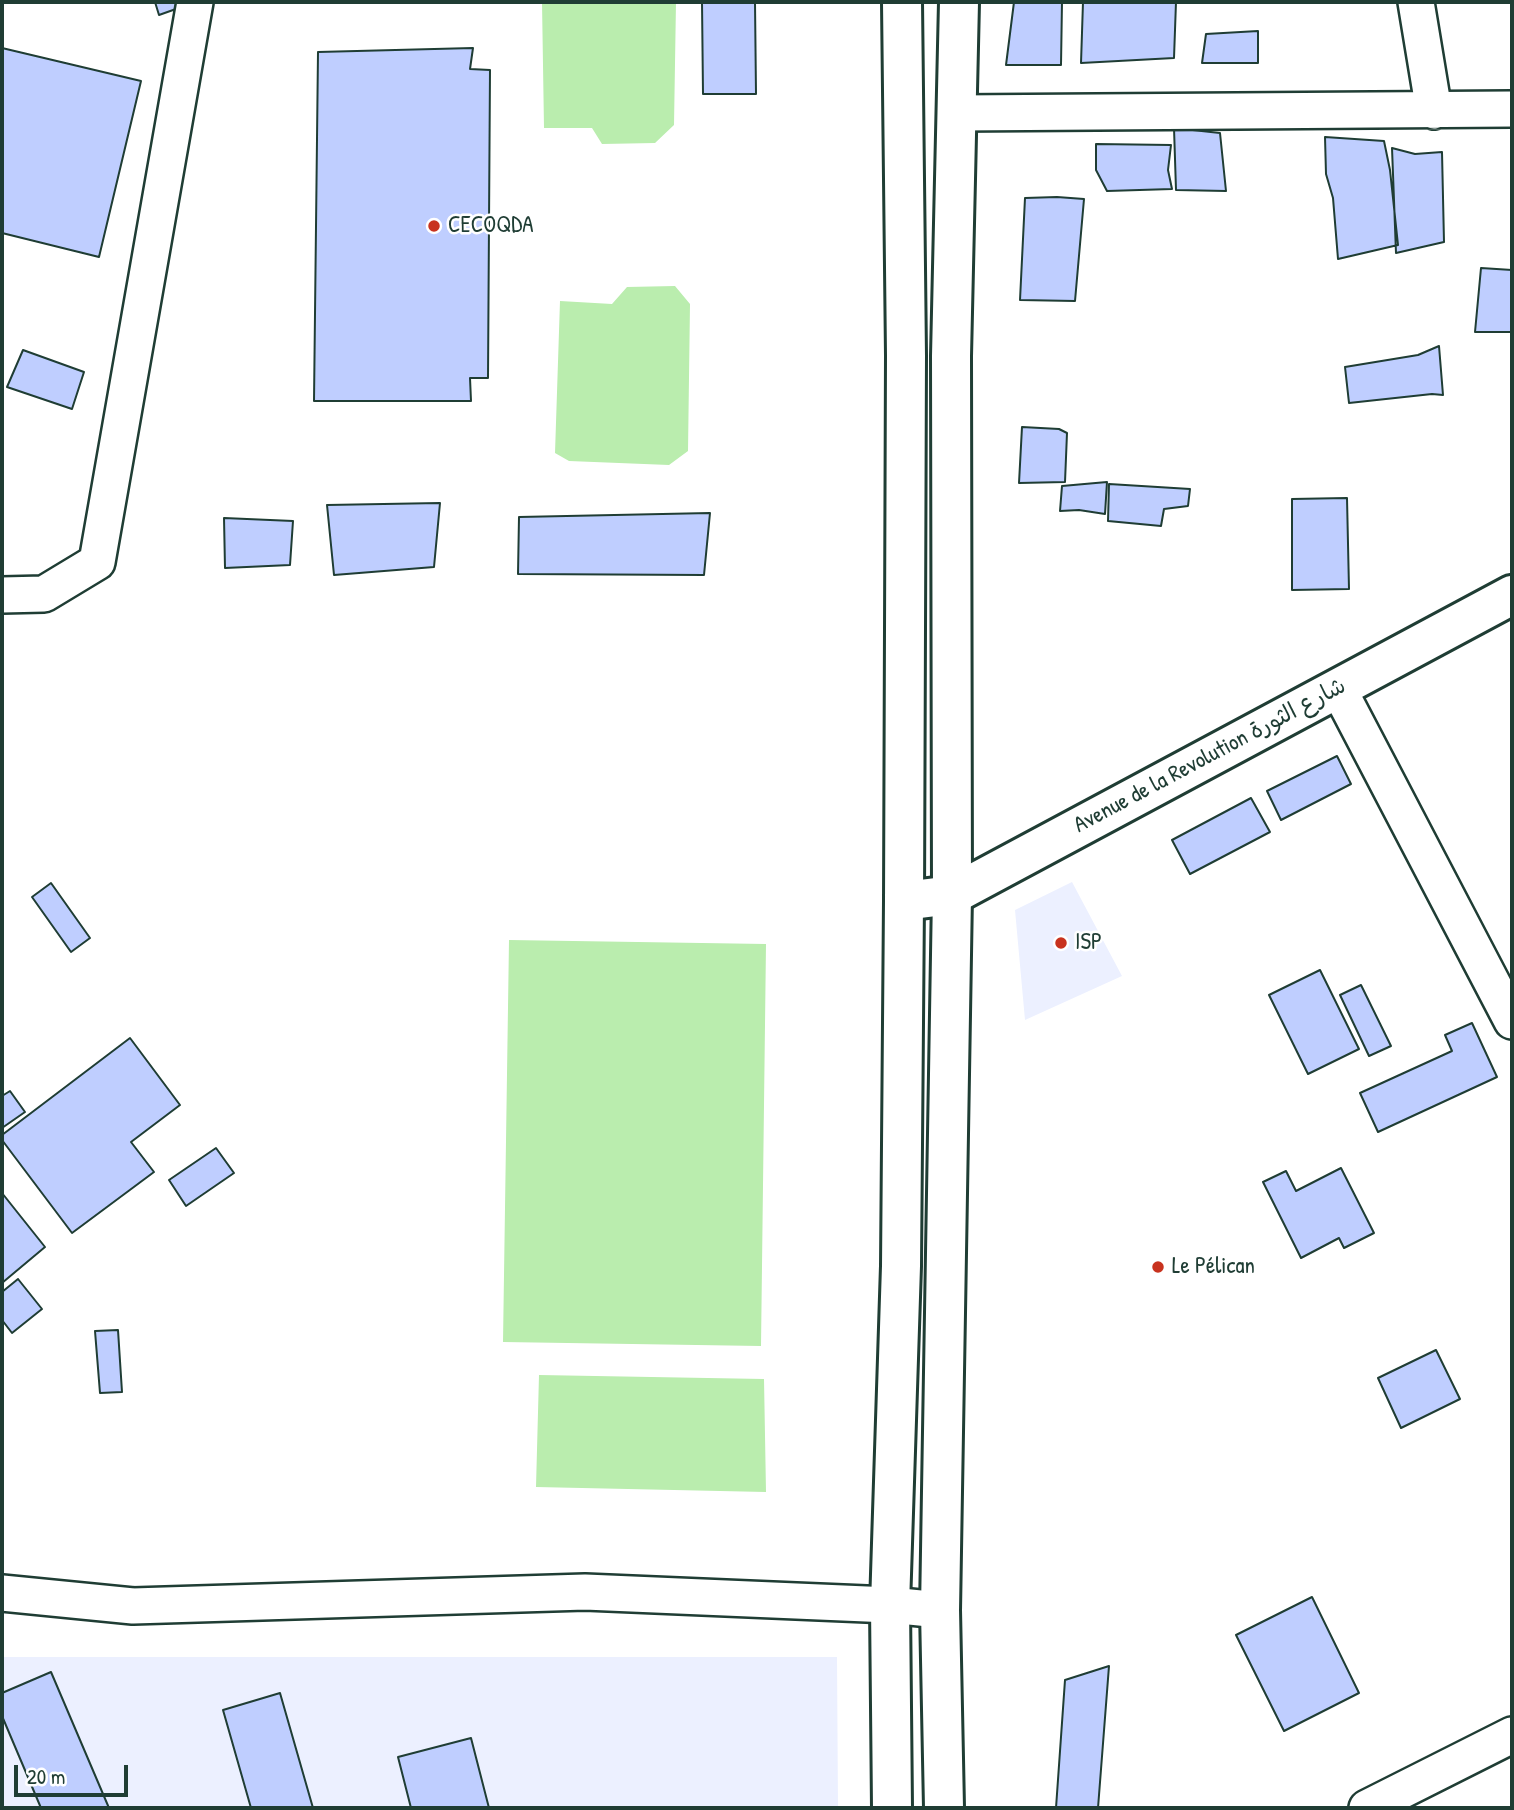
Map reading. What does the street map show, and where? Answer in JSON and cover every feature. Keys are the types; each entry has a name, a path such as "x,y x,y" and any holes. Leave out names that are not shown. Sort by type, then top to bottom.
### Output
{"main road":[{"path":"892,1808 890,1605 901,1266 904,901 906,356 902,2"},
{"path":"944,1808 940,1610 952,895 951,356 958,113 958,2"},
{"name":"Avenue de la Revolution شارع الثورة","path":"904,901 952,895 1512,595"}],"street":[{"path":"2,596 44,594 97,562 195,2"},
{"path":"1416,2 1434,111"},
{"path":"958,113 1512,109"},
{"path":"1338,688 1512,1021"},
{"path":"2,1593 133,1606 585,1592 890,1605 940,1610"},
{"path":"1367,1808 1512,1735"}],"shaded area":[{"name":"ISP","path":"1072,882 1122,976 1025,1020 1015,910"},
{"path":"2,1657 837,1657 838,1808 2,1808"}],"green space":[{"path":"542,2 676,2 674,125 655,143 602,144 592,128 544,128"},
{"path":"675,286 690,304 688,451 669,465 569,461 555,453 560,301 612,304 627,287"},
{"path":"509,940 766,944 761,1346 503,1342"},
{"path":"539,1375 764,1379 766,1492 536,1487"}],"building":[{"path":"155,2 189,2 190,4 159,15"},
{"path":"702,2 755,2 756,94 703,94"},
{"path":"1014,2 1062,2 1061,65 1006,65"},
{"path":"1083,2 1176,2 1174,58 1081,63"},
{"path":"1258,31 1258,63 1202,63 1206,34"},
{"path":"2,48 141,81 99,257 2,233"},
{"path":"473,48 470,69 490,70 488,378 470,378 471,401 314,401 318,52"},
{"path":"1174,128 1220,133 1226,191 1176,190"},
{"path":"1325,137 1384,141 1398,245 1338,259 1333,198 1326,174"},
{"path":"1096,144 1171,145 1168,170 1172,189 1107,191 1096,170"},
{"path":"1392,148 1415,154 1442,152 1444,242 1396,253"},
{"path":"1025,198 1084,199 1075,301 1020,300"},
{"path":"1481,268 1512,270 1511,332 1475,332"},
{"path":"1439,346 1443,395 1349,403 1345,367 1418,355"},
{"path":"23,350 84,372 72,409 7,387"},
{"path":"1022,427 1059,429 1067,433 1065,482 1019,483"},
{"path":"1107,482 1105,514 1079,510 1060,511 1062,486"},
{"path":"1109,484 1190,489 1188,506 1164,509 1161,526 1108,521"},
{"path":"1347,498 1349,589 1292,590 1292,499"},
{"path":"440,503 434,567 334,575 327,505"},
{"path":"710,513 704,575 518,574 519,517"},
{"path":"224,518 293,521 290,565 225,568"},
{"path":"1337,756 1351,784 1281,820 1267,791"},
{"path":"1251,798 1270,832 1190,874 1172,840"},
{"path":"51,883 90,938 71,952 32,897"},
{"path":"1320,970 1359,1049 1308,1074 1269,995"},
{"path":"1361,985 1391,1046 1369,1056 1340,995"},
{"path":"1472,1023 1497,1077 1378,1132 1360,1093 1452,1051 1445,1035"},
{"path":"130,1038 180,1105 131,1142 154,1172 72,1233 2,1140 2,1135"},
{"path":"10,1091 25,1112 2,1128 2,1096"},
{"path":"216,1148 234,1173 186,1206 169,1180"},
{"path":"1341,1168 1374,1233 1344,1248 1339,1238 1301,1258 1263,1182 1286,1171 1296,1191"},
{"path":"2,1193 45,1247 2,1283"},
{"path":"18,1279 42,1309 12,1333 2,1320 2,1292"},
{"path":"118,1330 122,1392 100,1393 95,1331"},
{"path":"1436,1350 1460,1399 1401,1428 1378,1378"},
{"path":"1312,1597 1359,1693 1284,1731 1236,1635"},
{"path":"1109,1666 1098,1808 1056,1808 1065,1680"},
{"path":"51,1672 109,1808 41,1808 2,1716 2,1693"},
{"path":"280,1693 313,1808 251,1808 223,1710"},
{"path":"471,1738 489,1808 411,1808 398,1757"}],"place":[{"name":"CECOQDA","path":"434,226"},
{"name":"ISP","path":"1061,943"},
{"name":"Le Pélican","path":"1158,1267"}]}
